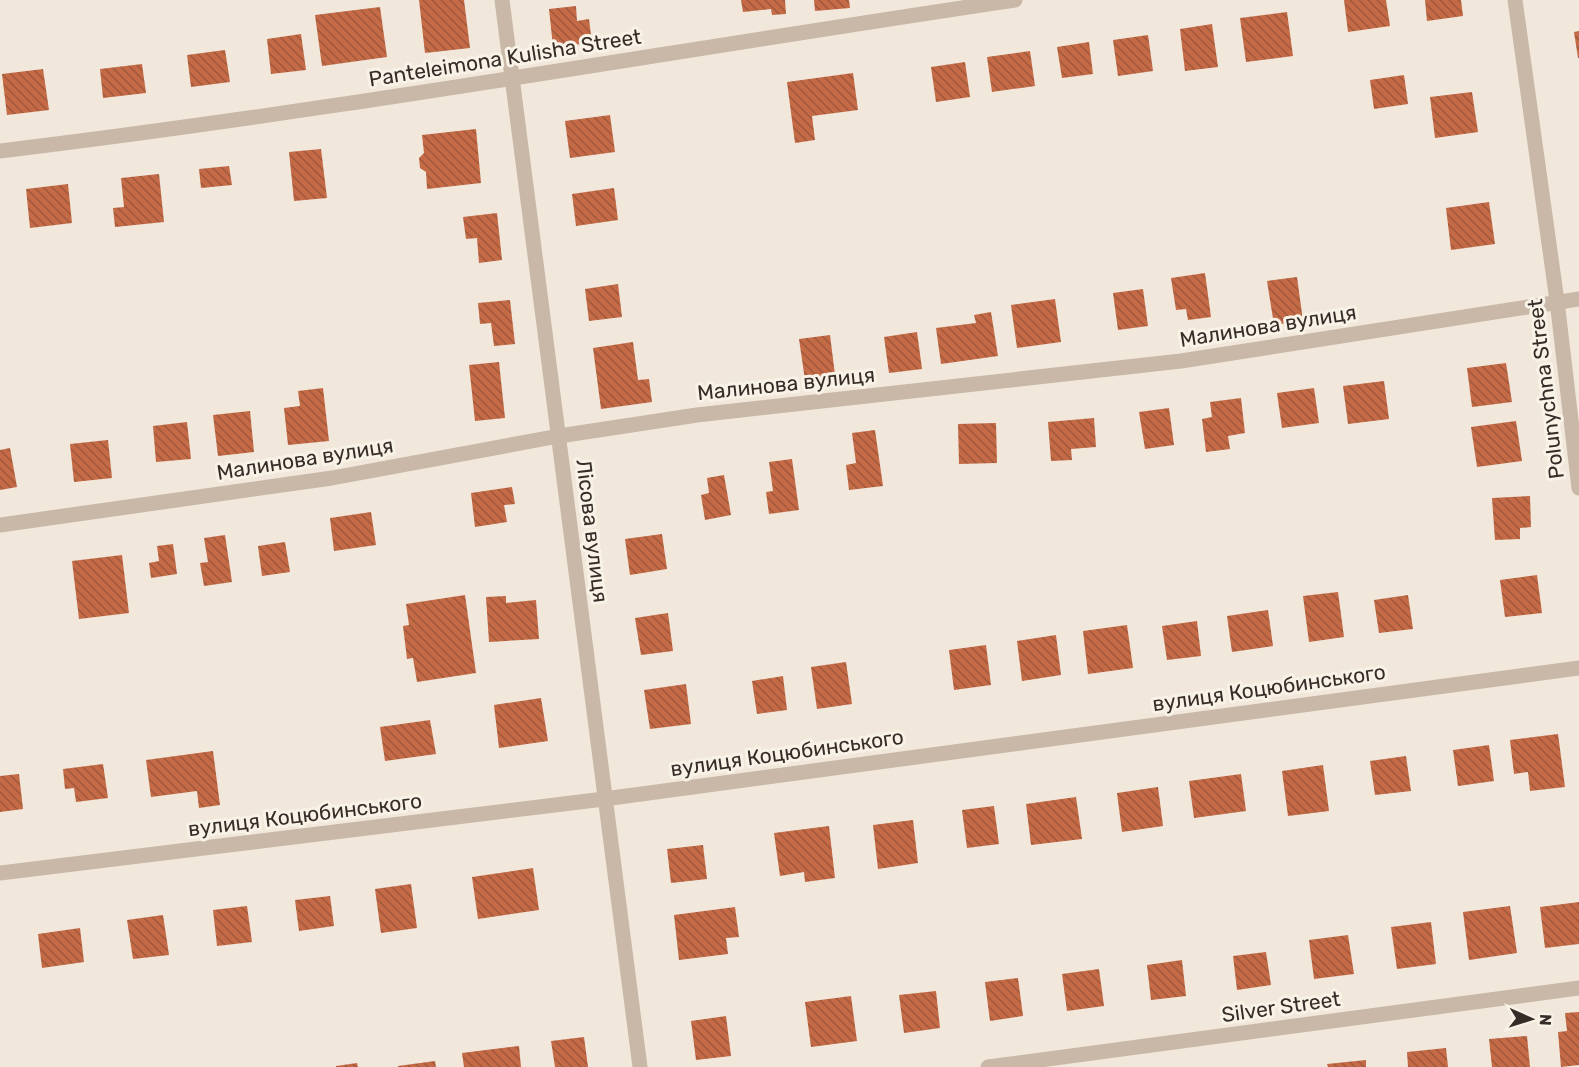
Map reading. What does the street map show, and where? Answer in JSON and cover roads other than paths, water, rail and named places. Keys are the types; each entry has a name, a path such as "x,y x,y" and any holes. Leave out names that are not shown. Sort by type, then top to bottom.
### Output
{"street":[{"name":"Лісова вулиця","path":"502,0 640,1067"},
{"name":"Panteleimona Kulisha Street","path":"0,151 123,136 512,79 1015,0"},
{"name":"Polunychna Street","path":"1515,0 1557,302 1579,488"},
{"name":"Малинова вулиця","path":"0,525 332,478 559,436 697,415 1181,361 1579,299"},
{"name":"вулиця Коцюбинського","path":"0,873 604,799 1579,668"},
{"name":"Silver Street","path":"988,1067 1579,988"}]}
